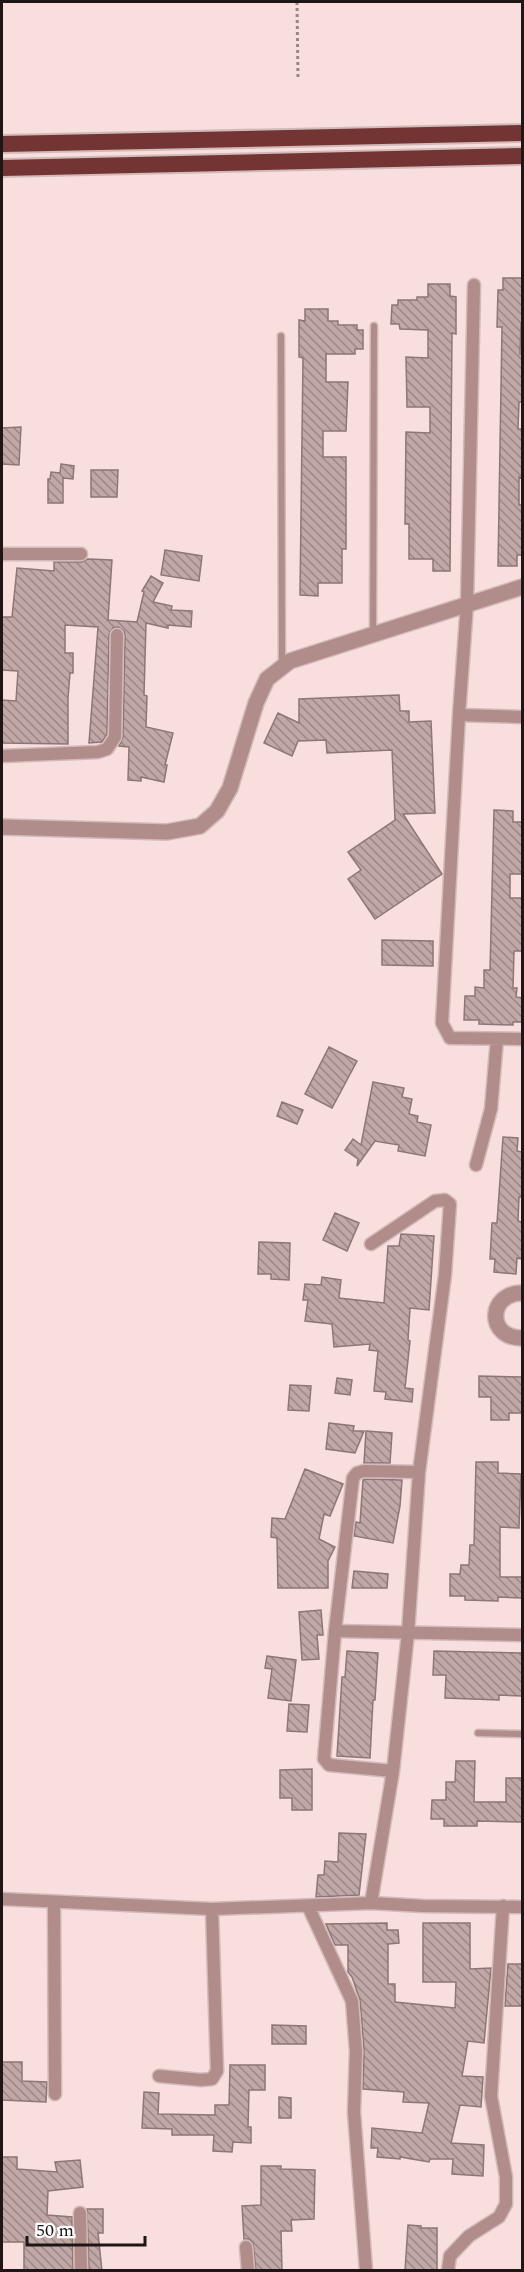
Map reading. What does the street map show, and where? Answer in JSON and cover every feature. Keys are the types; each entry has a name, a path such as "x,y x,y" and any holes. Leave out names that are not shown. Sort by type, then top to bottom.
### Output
{"highway":[{"path":"2,144 522,133"},
{"path":"2,168 522,156"}],"street":[{"path":"474,285 467,604 442,1023 450,1038 522,1039"},
{"path":"2,554 81,554"},
{"path":"2,827 167,832 200,826 218,811 230,788 256,703 267,679 290,661 522,587"},
{"path":"2,756 98,752 111,746 115,737 117,635"},
{"path":"459,716 522,717"},
{"path":"476,1165 491,1109 497,1039"},
{"path":"370,1244 435,1201 445,1200 450,1204 445,1275 419,1472 408,1633 393,1772 371,1903"},
{"path":"522,1293 506,1296 499,1304 495,1314 496,1324 502,1333 511,1338 522,1338"},
{"path":"393,1772 329,1765 324,1759 335,1631 353,1478 357,1473 364,1471 419,1472"},
{"path":"335,1631 522,1635"},
{"path":"2,1899 212,1909 371,1903 522,1907"},
{"path":"54,1903 55,2094"},
{"path":"308,1906 352,2001 356,2051 354,2112 366,2271"},
{"path":"448,2271 450,2256 468,2236 499,2217 506,2204 506,2177 491,2096 503,1906"},
{"path":"159,2076 201,2080 212,2079 217,2072 212,1909"},
{"path":"80,2213 81,2271"},
{"path":"246,2247 248,2271"}],"lane":[{"path":"373,633 374,326"},
{"path":"281,336 282,668"},
{"path":"478,1733 522,1734"}],"path":[{"path":"297,2 298,79"}],"building":[{"path":"503,278 522,278 520,354 522,354 522,402 519,402 518,429 522,429 522,478 519,477 519,505 522,505 522,555 517,555 517,566 498,566 502,327 497,327 498,290 503,290"},
{"path":"428,284 450,284 450,296 456,297 456,334 452,333 450,571 433,571 433,559 409,559 409,524 405,524 406,432 430,433 430,407 407,407 406,357 428,358 428,330 400,329 399,324 391,324 392,305 398,305 398,300 417,300 417,297 428,297"},
{"path":"305,309 328,309 328,321 338,321 338,325 357,325 357,330 363,330 363,349 355,349 355,354 326,354 326,382 348,382 346,431 323,431 323,457 346,457 346,549 342,549 342,583 318,583 318,596 300,595 303,358 299,357 299,320 305,321"},
{"path":"21,427 19,465 2,464 2,428"},
{"path":"61,464 74,466 73,479 63,478 63,503 48,503 48,479 50,479 51,472 60,473"},
{"path":"91,470 118,470 117,497 91,497"},
{"path":"165,550 202,556 199,581 161,575"},
{"path":"88,559 112,560 108,620 137,622 144,592 142,591 151,576 163,583 153,602 172,606 171,610 192,611 191,627 168,625 168,628 146,623 144,695 147,696 146,727 173,733 165,765 167,765 164,782 141,777 141,781 128,780 129,747 119,746 123,737 125,635 124,631 118,627 113,628 109,635 107,734 102,742 89,743 98,627 65,625 65,653 73,653 73,673 70,673 68,698 68,744 2,743 2,700 16,701 18,671 2,670 2,617 12,617 17,568 54,571 54,562 81,562"},
{"path":"399,695 400,711 409,711 409,722 431,721 435,813 403,814 442,874 375,919 348,879 361,870 348,852 395,820 392,750 327,753 326,740 298,741 292,756 264,743 278,713 299,723 299,699"},
{"path":"494,810 513,811 513,822 522,822 522,874 510,874 510,898 522,898 522,951 514,951 513,988 517,988 516,997 522,998 522,1022 513,1022 513,1025 479,1024 479,1020 464,1020 465,996 475,996 475,987 484,988 484,970 490,970"},
{"path":"382,940 433,941 433,966 382,965"},
{"path":"329,1047 357,1061 332,1108 305,1094"},
{"path":"373,1082 404,1088 402,1097 412,1099 409,1114 418,1116 417,1122 431,1125 425,1156 398,1151 399,1145 375,1141 357,1166 358,1159 345,1150 353,1139 361,1145"},
{"path":"282,1102 303,1110 297,1124 277,1116"},
{"path":"503,1137 518,1138 517,1151 522,1152 522,1197 519,1197 518,1221 522,1222 522,1259 517,1258 516,1274 494,1272 495,1259 490,1259 492,1223 497,1223"},
{"path":"335,1213 359,1223 347,1251 323,1240"},
{"path":"401,1234 434,1236 429,1310 410,1308 408,1340 410,1341 405,1388 413,1389 412,1402 385,1399 386,1392 374,1391 378,1351 369,1350 370,1344 334,1347 332,1324 305,1321 308,1300 303,1300 305,1284 321,1285 322,1277 341,1280 339,1298 384,1303 388,1246 399,1246"},
{"path":"259,1242 290,1243 289,1280 271,1279 271,1274 258,1274"},
{"path":"479,1376 522,1377 522,1413 509,1413 509,1420 491,1420 491,1397 479,1397"},
{"path":"337,1378 352,1380 350,1395 335,1393"},
{"path":"290,1385 311,1386 309,1411 288,1410"},
{"path":"329,1423 354,1426 353,1431 364,1431 355,1453 326,1449"},
{"path":"366,1431 392,1433 390,1463 364,1463"},
{"path":"476,1462 498,1462 498,1473 521,1474 519,1528 500,1527 500,1577 522,1577 522,1598 498,1597 498,1601 465,1600 465,1596 450,1596 450,1574 460,1574 461,1565 469,1565 470,1545 474,1545"},
{"path":"305,1469 343,1484 330,1516 324,1514 319,1539 335,1547 328,1561 328,1588 278,1588 277,1538 271,1537 272,1518 285,1519"},
{"path":"363,1480 402,1480 393,1543 354,1536 356,1522 360,1523"},
{"path":"354,1571 388,1574 387,1588 352,1588"},
{"path":"321,1610 323,1635 317,1635 319,1659 302,1660 299,1612"},
{"path":"347,1651 378,1653 370,1758 337,1756 342,1677 345,1677"},
{"path":"434,1651 522,1653 522,1696 499,1695 499,1700 445,1698 446,1675 433,1675"},
{"path":"267,1656 296,1660 291,1701 268,1698 272,1669 265,1668"},
{"path":"289,1704 309,1705 307,1732 287,1731"},
{"path":"456,1761 475,1761 474,1802 506,1802 506,1778 522,1778 522,1822 477,1821 477,1826 444,1826 444,1819 431,1819 432,1800 446,1800 446,1782 455,1782"},
{"path":"312,1769 312,1810 292,1810 292,1798 280,1798 280,1770"},
{"path":"339,1833 366,1834 359,1895 316,1897 318,1875 324,1875 325,1861 338,1862"},
{"path":"387,1923 387,1930 398,1930 399,1943 388,1944 388,1984 395,1984 395,2002 455,2008 456,1982 423,1982 423,1923 470,1923 470,1969 491,1968 484,2043 468,2041 462,2076 483,2077 481,2107 460,2105 451,2143 484,2145 483,2176 452,2174 453,2159 430,2159 429,2162 400,2157 400,2159 377,2157 378,2148 371,2148 372,2128 422,2133 429,2103 403,2102 404,2092 363,2089 364,2050 360,2000 348,1972 348,1945 335,1945 326,1924"},
{"path":"508,1964 522,1964 522,2006 505,2006"},
{"path":"272,2025 306,2026 306,2044 272,2044"},
{"path":"2,2062 22,2062 22,2081 47,2082 46,2102 2,2100"},
{"path":"230,2065 265,2065 265,2090 249,2090 248,2127 251,2127 251,2143 233,2142 232,2152 213,2151 214,2135 172,2135 172,2129 142,2128 144,2092 159,2093 158,2114 215,2115 215,2105 229,2105"},
{"path":"279,2097 291,2098 291,2118 279,2118"},
{"path":"2,2157 17,2157 17,2169 57,2172 55,2162 80,2160 83,2187 48,2191 47,2215 72,2217 73,2271 24,2271 24,2242 2,2242"},
{"path":"261,2166 315,2170 314,2219 291,2220 292,2231 281,2231 282,2271 256,2271 253,2243 249,2239 244,2239 242,2206 261,2205"},
{"path":"87,2209 103,2209 103,2233 98,2233 102,2271 89,2271"},
{"path":"408,2225 437,2228 437,2271 405,2271"}]}
